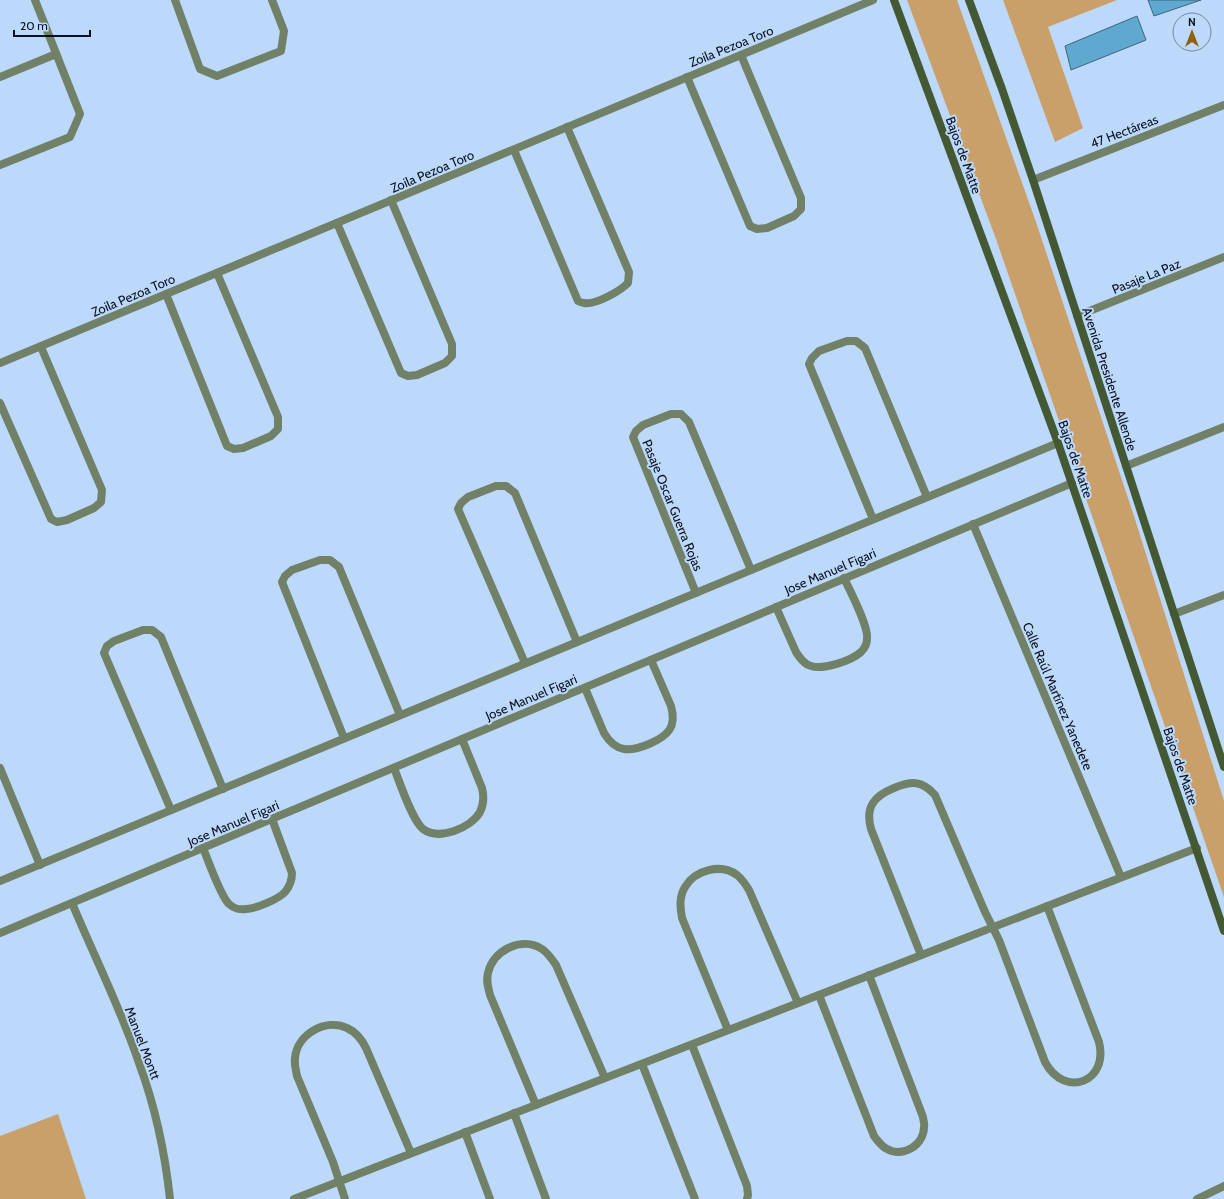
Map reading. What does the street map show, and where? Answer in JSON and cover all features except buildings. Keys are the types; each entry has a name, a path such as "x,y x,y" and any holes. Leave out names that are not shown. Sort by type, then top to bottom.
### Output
{"main road":[{"name":"Bajos de Matte","path":"894,0 1072,482 1224,931"},
{"name":"Avenida Presidente Allende","path":"969,0 1002,89 1033,180 1224,766"}],"street":[{"path":"0,165 70,136 80,114 35,0"},
{"path":"175,0 200,69 217,76 281,51 284,31 272,0"},
{"name":"Zoila Pezoa Toro","path":"0,363 873,0"},
{"path":"0,77 56,54"},
{"path":"687,77 750,226 757,229 767,228 794,216 801,209 801,198 741,55"},
{"name":"47 Hectáreas","path":"1033,180 1224,106"},
{"path":"514,150 578,301 584,303 594,303 621,290 628,284 629,272 567,127"},
{"path":"337,223 401,373 408,376 417,375 445,363 452,356 452,344 392,200"},
{"name":"Pasaje La Paz","path":"1077,316 1224,257"},
{"path":"166,294 227,446 234,449 243,448 271,436 278,429 278,417 217,273"},
{"path":"873,519 809,364 812,358 819,351 847,341 856,341 865,348 927,497"},
{"path":"0,403 51,518 57,522 67,520 94,508 101,502 102,490 41,347"},
{"name":"Pasaje Oscar Guerra Rojas","path":"696,593 633,437 636,431 643,425 671,414 681,414 689,422 751,570"},
{"path":"1126,466 1224,427"},
{"path":"0,881 1058,443"},
{"name":"Jose Manuel Figari","path":"0,934 1072,482"},
{"path":"525,663 458,509 461,503 468,496 496,486 506,486 515,493 576,642"},
{"name":"Calle Raúl Martínez Yanedete","path":"973,524 1121,877"},
{"path":"344,738 282,582 285,576 292,570 320,560 330,560 339,567 400,716"},
{"path":"776,607 796,652 805,663 820,668 829,667 854,657 861,652 866,645 868,633 844,578"},
{"path":"1174,614 1224,595"},
{"path":"171,810 104,653 107,646 114,640 143,630 152,630 161,637 223,789"},
{"path":"585,688 608,739 619,748 625,750 639,748 662,738 671,728 673,720 671,706 651,660"},
{"path":"394,768 414,817 423,828 429,832 439,834 448,833 466,826 474,820 480,812 483,805 484,796 462,739"},
{"path":"0,768 40,864"},
{"path":"921,955 869,821 871,807 876,798 884,792 902,784 909,783 923,785 930,789 935,795 985,912 1000,940 1045,1062 1049,1069 1060,1079 1075,1083 1083,1082 1095,1072 1099,1065 1101,1050 1046,906"},
{"path":"203,848 222,894 229,904 241,909 247,909 276,899 284,894 290,886 292,873 272,819"},
{"path":"294,1199 1197,848"},
{"path":"728,1030 682,918 680,908 681,897 685,887 700,873 719,869 737,875 744,882 749,890 798,1003"},
{"name":"Manuel Montt","path":"72,904 140,1063 158,1129 170,1199"},
{"path":"536,1105 487,984 488,973 492,962 499,954 509,948 520,945 531,945 541,949 550,956 556,965 604,1078"},
{"path":"819,994 874,1136 880,1144 888,1150 898,1152 908,1150 916,1145 922,1137 924,1127 923,1117 868,976"},
{"path":"345,1199 333,1162 297,1076 295,1067 297,1048 302,1040 317,1028 337,1026 347,1028 362,1039 411,1153"},
{"path":"692,1044 747,1186 747,1199"},
{"path":"642,1064 695,1199"},
{"path":"514,1113 546,1199"},
{"path":"465,1132 490,1199"},
{"path":"1197,1199 1224,1186"}],"shaded area":[{"path":"907,0 957,0 1036,222 1133,513 1224,801 1224,897 996,239"},
{"path":"1003,0 1117,0 1048,27 1083,128 1055,142"},
{"path":"58,1114 86,1199 0,1199 0,1136"}]}
